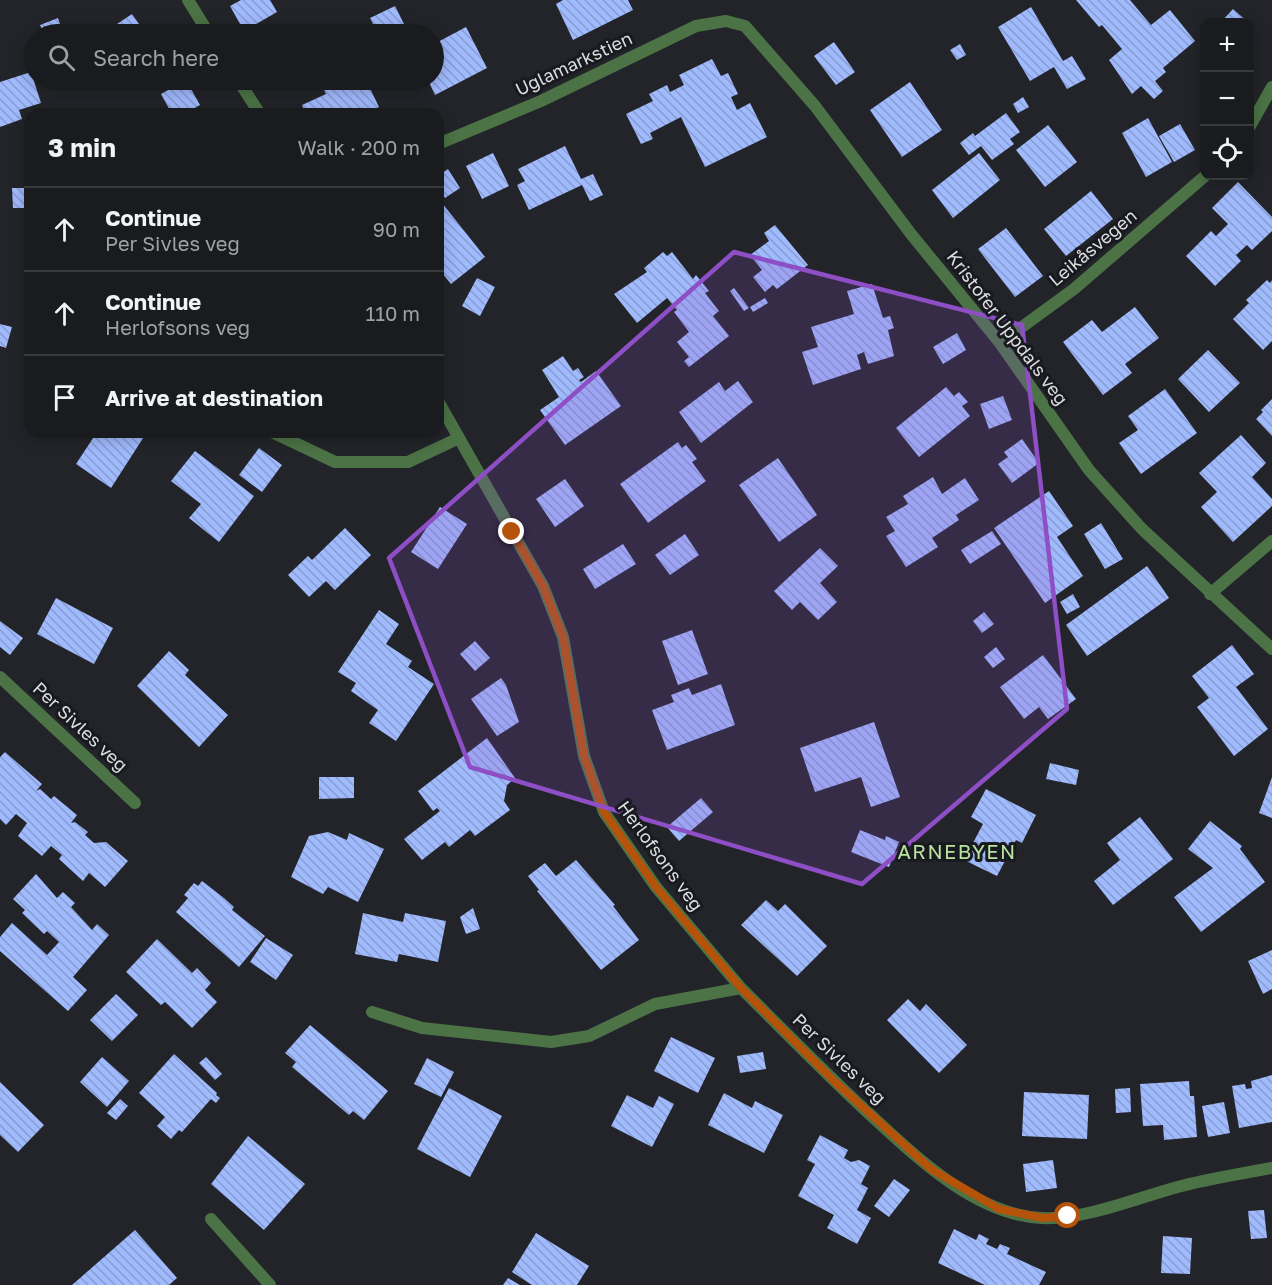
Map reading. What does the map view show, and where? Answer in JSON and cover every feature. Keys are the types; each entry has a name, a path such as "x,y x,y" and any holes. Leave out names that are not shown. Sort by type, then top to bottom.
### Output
{"street":[{"path":"188,0 203,24"},
{"name":"Uglamarkstien","path":"444,141 541,101 696,26 726,21"},
{"name":"Kristofer Uppdals veg","path":"726,21 745,26 815,106 910,234 1000,343 1089,470 1142,529 1209,594 1272,649"},
{"path":"1254,119 1272,87"},
{"path":"244,90 256,108"},
{"name":"Leikåsvegen","path":"1000,343 1074,289 1200,180"},
{"name":"Herlofsons veg","path":"444,412 543,586 563,637 584,756 604,812 656,887 741,988"},
{"path":"285,438 335,462 408,462 459,438"},
{"path":"1209,594 1272,541"},
{"name":"Per Sivles veg","path":"0,677 135,802"},
{"path":"372,1012 422,1028 551,1042 589,1036 655,1004 741,988"},
{"name":"Per Sivles veg","path":"741,988 834,1081 931,1169 999,1209 1043,1218 1068,1216 1182,1186 1272,1167"},
{"path":"211,1219 270,1285"}],"highlighted area":[{"path":"734,252 1022,325 1067,709 862,884 470,767 389,558"}],"building":[{"path":"241,0 270,0 277,12 256,24 240,24 230,6"},
{"path":"563,0 628,0 633,10 573,40 556,4"},
{"path":"1076,0 1130,0 1151,25 1170,10 1195,41 1163,68 1166,72 1155,81 1163,91 1154,99 1141,86 1132,94 1109,60 1122,49 1102,25 1099,27"},
{"path":"395,6 404,24 373,24 370,18"},
{"path":"1031,7 1063,61 1072,56 1086,79 1067,89 1054,67 1030,81 998,27"},
{"path":"1233,9 1243,18 1225,18"},
{"path":"132,14 139,24 117,24"},
{"path":"58,18 60,24 43,24"},
{"path":"466,27 487,68 435,95 433,90 444,90 444,39"},
{"path":"834,42 855,72 836,85 814,56"},
{"path":"960,44 966,55 957,60 950,50"},
{"path":"712,59 721,76 728,73 738,94 731,97 737,110 750,103 767,137 705,167 681,117 650,133 653,139 641,144 626,114 653,101 649,94 667,85 670,92 684,85 679,75"},
{"path":"24,74 24,90 37,90 41,103 19,110 22,119 0,127 0,82"},
{"path":"910,82 942,130 902,157 870,110"},
{"path":"168,90 192,90 200,105 195,108 169,108 161,94"},
{"path":"324,90 371,90 379,107 303,108 302,105 326,94"},
{"path":"1023,97 1029,107 1018,113 1013,104"},
{"path":"1006,113 1020,132 1010,139 1014,144 992,160 981,146 969,155 960,143 973,133 975,136"},
{"path":"1148,118 1172,162 1146,177 1122,133"},
{"path":"1180,124 1195,150 1174,162 1159,136"},
{"path":"1048,125 1077,162 1045,187 1016,150"},
{"path":"565,146 581,179 593,174 603,195 590,201 582,185 529,210 517,185 525,181 518,169"},
{"path":"493,153 509,186 482,199 466,166"},
{"path":"979,153 1000,180 953,218 932,190"},
{"path":"448,169 460,188 445,198 444,197 444,172"},
{"path":"1238,182 1272,217 1272,231 1252,250 1247,245 1236,255 1241,261 1215,286 1186,256 1211,231 1216,236 1228,224 1212,208"},
{"path":"12,188 24,188 24,208 13,208"},
{"path":"1091,191 1113,219 1066,256 1044,229"},
{"path":"444,206 485,257 451,284 444,275"},
{"path":"775,225 808,265 777,289 773,285 765,292 753,277 762,270 750,255 769,241 764,233"},
{"path":"1006,228 1043,276 1015,297 978,249"},
{"path":"663,252 667,256 672,252 693,279 696,275 709,291 705,293 719,311 713,316 729,336 689,367 684,361 689,357 677,342 689,332 674,312 677,310 667,298 637,323 614,294 647,272 644,268"},
{"path":"477,278 495,287 480,316 462,306"},
{"path":"1267,280 1270,283 1272,280 1272,341 1263,350 1233,319 1249,303 1246,300"},
{"path":"872,284 883,318 890,316 894,328 888,330 894,356 868,364 864,352 857,355 861,369 813,385 802,352 818,347 811,327 854,314 847,291"},
{"path":"734,288 749,308 744,311 730,291"},
{"path":"765,298 768,303 753,312 750,307"},
{"path":"1135,307 1159,338 1125,364 1132,373 1103,395 1063,342 1092,320 1102,332"},
{"path":"0,324 12,327 6,348 0,346"},
{"path":"957,333 966,350 943,364 933,347"},
{"path":"1208,350 1240,383 1209,412 1178,379"},
{"path":"563,356 573,371 578,368 584,377 579,380 581,382 596,371 621,406 565,445 540,410 559,397 542,370"},
{"path":"738,381 753,402 701,443 679,412 719,382 725,391"},
{"path":"946,387 954,396 959,392 968,402 962,406 970,416 919,457 896,428"},
{"path":"1165,389 1197,433 1141,474 1119,443 1138,430 1128,416"},
{"path":"1003,396 1012,420 989,429 980,404"},
{"path":"1272,399 1272,436 1256,419"},
{"path":"1241,435 1266,463 1252,477 1272,499 1272,506 1233,542 1201,507 1217,492 1199,473"},
{"path":"93,438 143,438 111,488 76,464"},
{"path":"1022,439 1039,463 1012,483 998,464 1008,457 1004,452"},
{"path":"678,442 682,448 686,445 697,459 692,462 706,481 648,523 620,484"},
{"path":"259,448 282,465 262,492 239,475"},
{"path":"195,451 254,496 219,542 189,518 201,504 171,481"},
{"path":"778,458 817,515 779,542 739,485"},
{"path":"933,477 942,494 965,478 979,500 956,515 959,520 932,538 938,547 906,567 886,536 895,531 886,517 908,504 903,496"},
{"path":"565,479 584,506 555,527 536,499"},
{"path":"1049,491 1073,526 1057,537 1083,576 1045,603 994,528"},
{"path":"440,507 467,524 438,569 411,552"},
{"path":"1101,523 1123,559 1105,569 1084,534"},
{"path":"345,528 371,555 335,590 326,581 309,597 288,575 308,556 312,560"},
{"path":"992,531 1001,544 970,564 961,550"},
{"path":"685,534 699,555 670,575 655,555"},
{"path":"623,544 636,564 595,589 583,569"},
{"path":"820,548 838,566 820,583 837,602 818,620 800,602 792,610 774,591"},
{"path":"1147,566 1169,598 1087,656 1066,625"},
{"path":"1073,594 1080,607 1067,614 1060,602"},
{"path":"56,598 113,628 94,664 37,634"},
{"path":"379,610 399,624 386,644 412,661 408,667 434,684 396,741 369,723 378,710 351,691 356,683 338,672"},
{"path":"984,612 994,624 982,633 973,621"},
{"path":"0,621 23,638 10,655 0,647"},
{"path":"692,630 708,674 678,685 662,641"},
{"path":"475,641 490,658 475,671 460,654"},
{"path":"1232,645 1254,674 1236,687 1268,729 1234,756 1197,707 1209,698 1192,676"},
{"path":"996,647 1005,659 993,668 984,657"},
{"path":"169,651 189,670 185,675 228,715 199,747 137,686"},
{"path":"1043,655 1076,699 1048,719 1039,707 1024,719 1000,687"},
{"path":"501,678 506,685 519,722 497,736 471,699"},
{"path":"721,684 735,725 667,750 652,710 674,702 671,695 689,688 692,695"},
{"path":"874,722 900,797 871,807 861,777 815,792 800,748"},
{"path":"487,738 515,778 507,785 504,801 510,810 475,836 470,830 449,847 445,842 422,860 404,839 440,811 437,808 433,811 418,791"},
{"path":"5,752 42,784 36,791 40,789 51,799 54,796 77,815 71,823 75,822 88,832 85,835 94,843 106,842 128,861 105,887 89,873 83,881 59,859 62,855 51,846 42,856 18,836 27,823 16,814 6,825 0,819 0,757"},
{"path":"1050,763 1079,770 1076,785 1046,779"},
{"path":"319,777 354,777 354,798 319,799"},
{"path":"1272,777 1272,818 1259,813"},
{"path":"986,789 1036,815 1022,843 1016,840 997,876 964,860 983,824 971,817"},
{"path":"701,798 713,812 679,841 667,827"},
{"path":"1140,817 1173,859 1113,905 1094,881 1120,860 1107,843"},
{"path":"1210,821 1242,846 1240,849 1265,882 1201,932 1174,897 1213,868 1188,849"},
{"path":"860,830 885,840 886,836 899,842 889,867 851,852"},
{"path":"328,832 347,840 349,833 384,849 358,902 328,887 323,894 291,877 309,836"},
{"path":"576,860 615,905 613,906 639,940 601,970 537,891 539,890 528,876 545,863 556,876"},
{"path":"36,874 57,898 63,892 75,903 71,907 92,930 97,924 109,935 73,977 87,990 68,1011 0,951 0,937 12,923 47,955 59,942 47,931 44,934 22,913 25,910 13,899"},
{"path":"202,881 234,907 232,910 265,936 239,967 176,912 188,898 184,895 194,883 198,886"},
{"path":"766,900 778,911 785,904 827,946 797,976 741,925"},
{"path":"473,908 480,929 466,934 460,917"},
{"path":"363,913 403,922 405,913 446,921 438,962 399,954 397,962 355,954"},
{"path":"266,938 293,955 276,980 250,962"},
{"path":"157,939 192,973 197,968 211,983 205,990 217,1002 192,1028 165,1002 161,1005 126,972"},
{"path":"1272,950 1272,989 1263,994 1248,961"},
{"path":"116,994 138,1015 112,1041 90,1020"},
{"path":"908,999 920,1011 926,1004 967,1045 939,1073 887,1020"},
{"path":"310,1025 388,1091 364,1120 353,1111 349,1115 292,1067 296,1062 285,1053"},
{"path":"671,1037 715,1058 698,1093 654,1071"},
{"path":"763,1052 766,1069 740,1073 737,1056"},
{"path":"174,1054 220,1098 216,1103 211,1099 182,1132 179,1130 171,1139 157,1126 165,1117 139,1093"},
{"path":"102,1057 129,1081 107,1107 80,1082"},
{"path":"206,1057 222,1074 215,1080 199,1063"},
{"path":"427,1058 454,1072 441,1097 414,1084"},
{"path":"1272,1075 1272,1122 1239,1128 1232,1086 1245,1084 1246,1089 1252,1088 1251,1081"},
{"path":"1189,1081 1190,1096 1194,1096 1197,1137 1164,1140 1163,1125 1143,1126 1140,1084"},
{"path":"0,1082 44,1125 18,1152 0,1135"},
{"path":"449,1088 502,1116 470,1177 417,1149"},
{"path":"1130,1088 1131,1112 1116,1113 1115,1089"},
{"path":"1024,1092 1089,1095 1087,1139 1022,1136"},
{"path":"724,1093 752,1108 755,1101 783,1115 764,1153 708,1125"},
{"path":"627,1095 653,1108 659,1096 674,1104 652,1147 611,1126"},
{"path":"120,1099 128,1106 116,1120 107,1113"},
{"path":"1224,1102 1230,1133 1208,1137 1202,1106"},
{"path":"820,1135 848,1150 844,1158 851,1162 859,1160 870,1166 861,1184 868,1188 857,1210 871,1218 857,1244 827,1228 834,1215 798,1196 815,1164 807,1160"},
{"path":"248,1136 305,1184 264,1230 211,1184"},
{"path":"1053,1160 1057,1188 1026,1192 1023,1164"},
{"path":"894,1179 910,1190 889,1217 874,1206"},
{"path":"1264,1210 1267,1238 1251,1239 1248,1211"},
{"path":"954,1229 976,1240 979,1234 989,1239 986,1244 997,1249 1000,1244 1010,1248 1007,1254 1046,1272 1039,1285 985,1285 938,1263"},
{"path":"135,1230 177,1278 169,1285 72,1285"},
{"path":"536,1233 589,1266 577,1285 532,1285 512,1272"},
{"path":"1163,1236 1192,1238 1190,1274 1161,1273"},
{"path":"508,1278 520,1285 503,1285"}],"district":[{"name":"ARNEBYEN","path":"957,852"}],"route":[{"path":"512,532 543,586 563,637 584,756 604,812 656,887 741,988 834,1081 931,1169 999,1209 1021,1216 1043,1218 1068,1216"}]}
